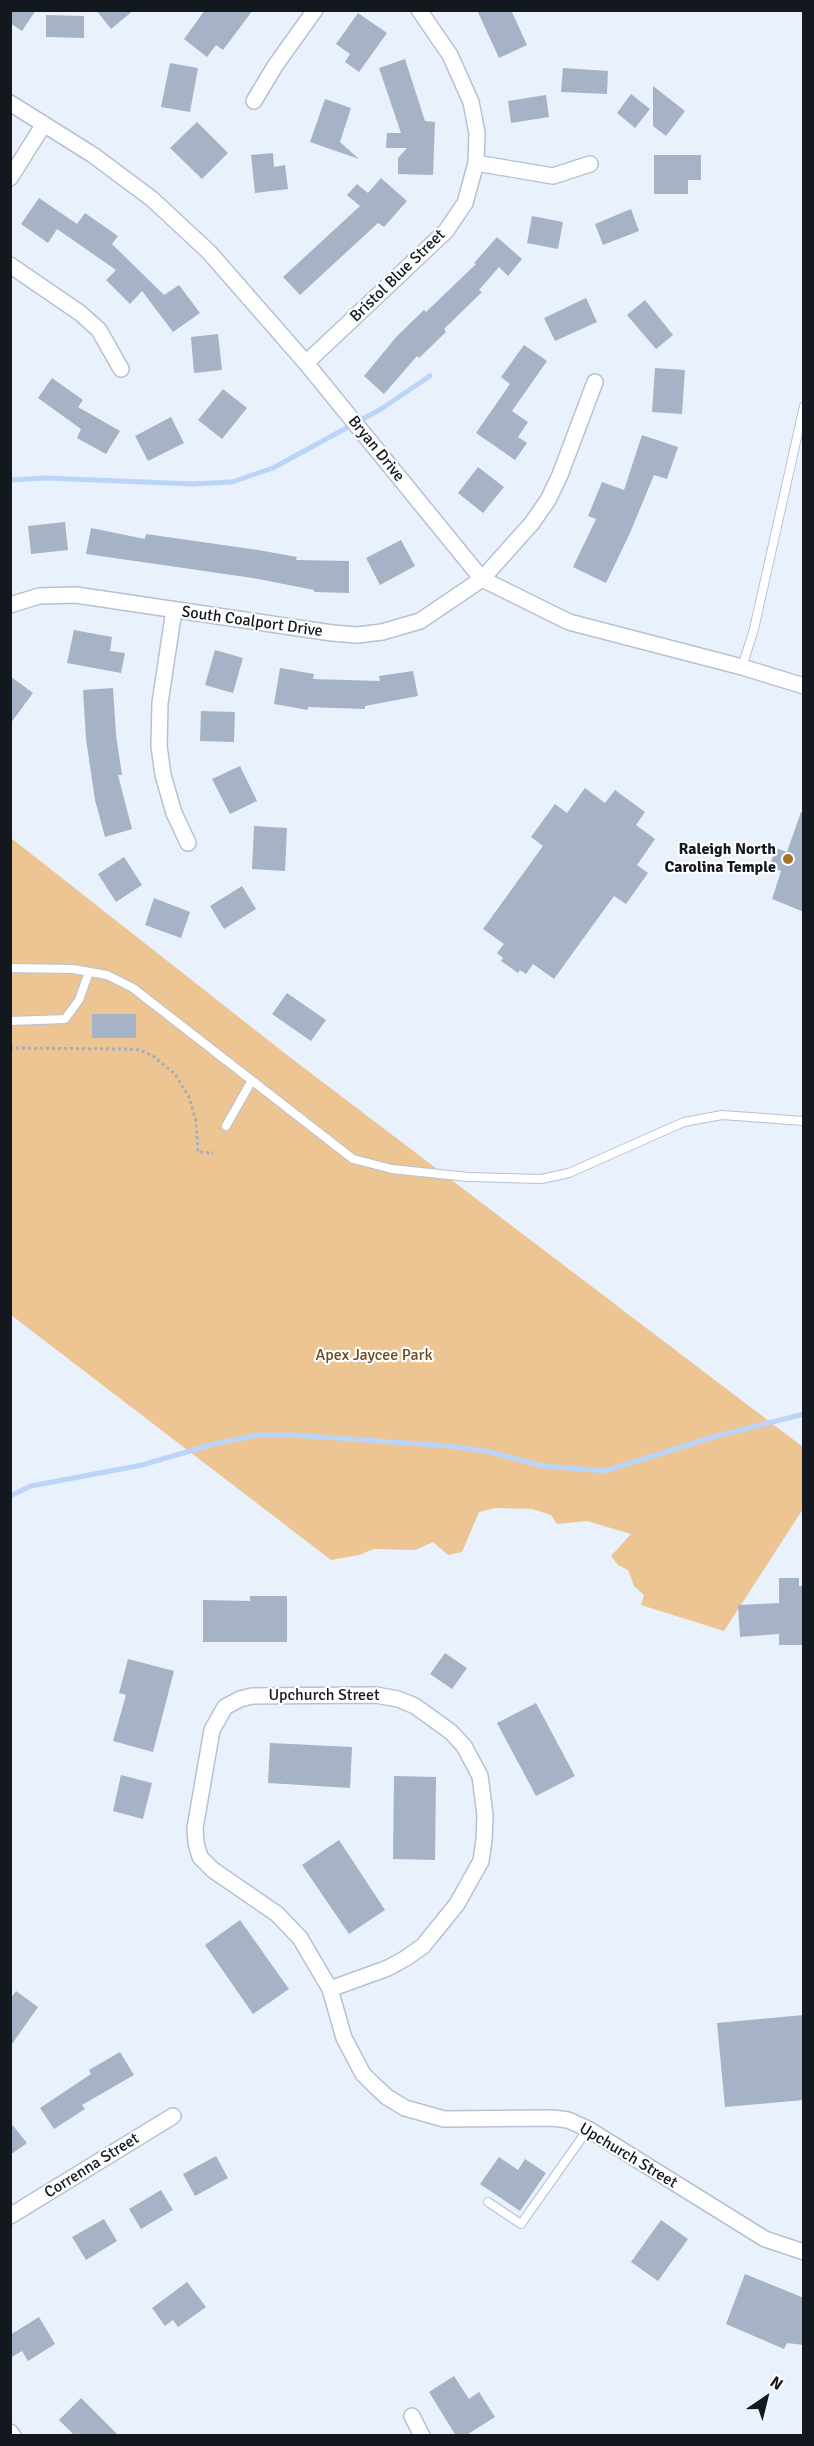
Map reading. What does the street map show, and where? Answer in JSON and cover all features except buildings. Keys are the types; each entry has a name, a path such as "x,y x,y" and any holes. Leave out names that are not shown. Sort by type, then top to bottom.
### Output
{"street":[{"path":"254,101 275,66 315,10"},
{"name":"Bristol Blue Street","path":"306,363 446,231 465,203 476,163 477,133 471,102 450,55 419,10"},
{"name":"Bryan Drive","path":"10,103 93,155 152,199 209,252 306,363 482,579 568,622 741,667 804,686"},
{"path":"10,178 44,124"},
{"path":"476,163 553,176 590,164"},
{"path":"10,265 80,312 99,330 121,369"},
{"name":"South Coalport Drive","path":"10,604 39,596 75,595 357,635 382,632 420,621 482,579 532,523 548,500 560,475 595,382"},
{"path":"174,610 160,703 159,746 163,775 174,813 188,843"},
{"name":"Upchurch Street","path":"330,1989 388,1968 406,1958 423,1946 457,1904 481,1861 485,1815 480,1776 464,1746 451,1732 415,1706 398,1699 376,1695 252,1696 240,1699 225,1707 212,1730 195,1828 200,1857 213,1870 277,1914 309,1950 330,1989 344,2038 363,2074 387,2097 405,2109 444,2119 552,2118 568,2120 588,2129 765,2239 804,2252"},
{"name":"Correnna Street","path":"10,2216 173,2116"},
{"path":"412,2416 422,2436"},
{"path":"10,2432 13,2436"}],"lane":[{"path":"741,667 754,629 804,406"},
{"path":"10,968 73,969 107,975 133,988 251,1082 353,1159 392,1170 468,1177 541,1179 569,1173 684,1122 722,1115 804,1121"},
{"path":"10,1021 65,1019 79,1000 89,972"},
{"path":"226,1126 251,1082"},
{"path":"488,2202 520,2224 588,2129"}],"path":[{"path":"10,1048 126,1049 140,1050 153,1056 175,1074 189,1097 196,1121 198,1152 213,1153"}],"green space":[{"name":"Apex Jaycee Park","path":"11,838 287,1055 803,1447 803,1509 724,1631 641,1605 644,1595 634,1586 628,1570 618,1565 611,1556 631,1534 587,1521 557,1524 551,1515 532,1509 496,1508 479,1512 462,1552 448,1555 433,1542 415,1550 374,1549 359,1555 331,1560 11,1315"}],"waterway":[{"path":"10,480 46,478 193,484 232,482 273,468 381,409 430,376"},
{"path":"10,1496 31,1486 142,1465 214,1444 258,1435 293,1435 450,1446 490,1452 543,1466 605,1471 713,1437 804,1414"}],"place":[{"name":"Raleigh North Carolina Temple","path":"788,859"}]}
